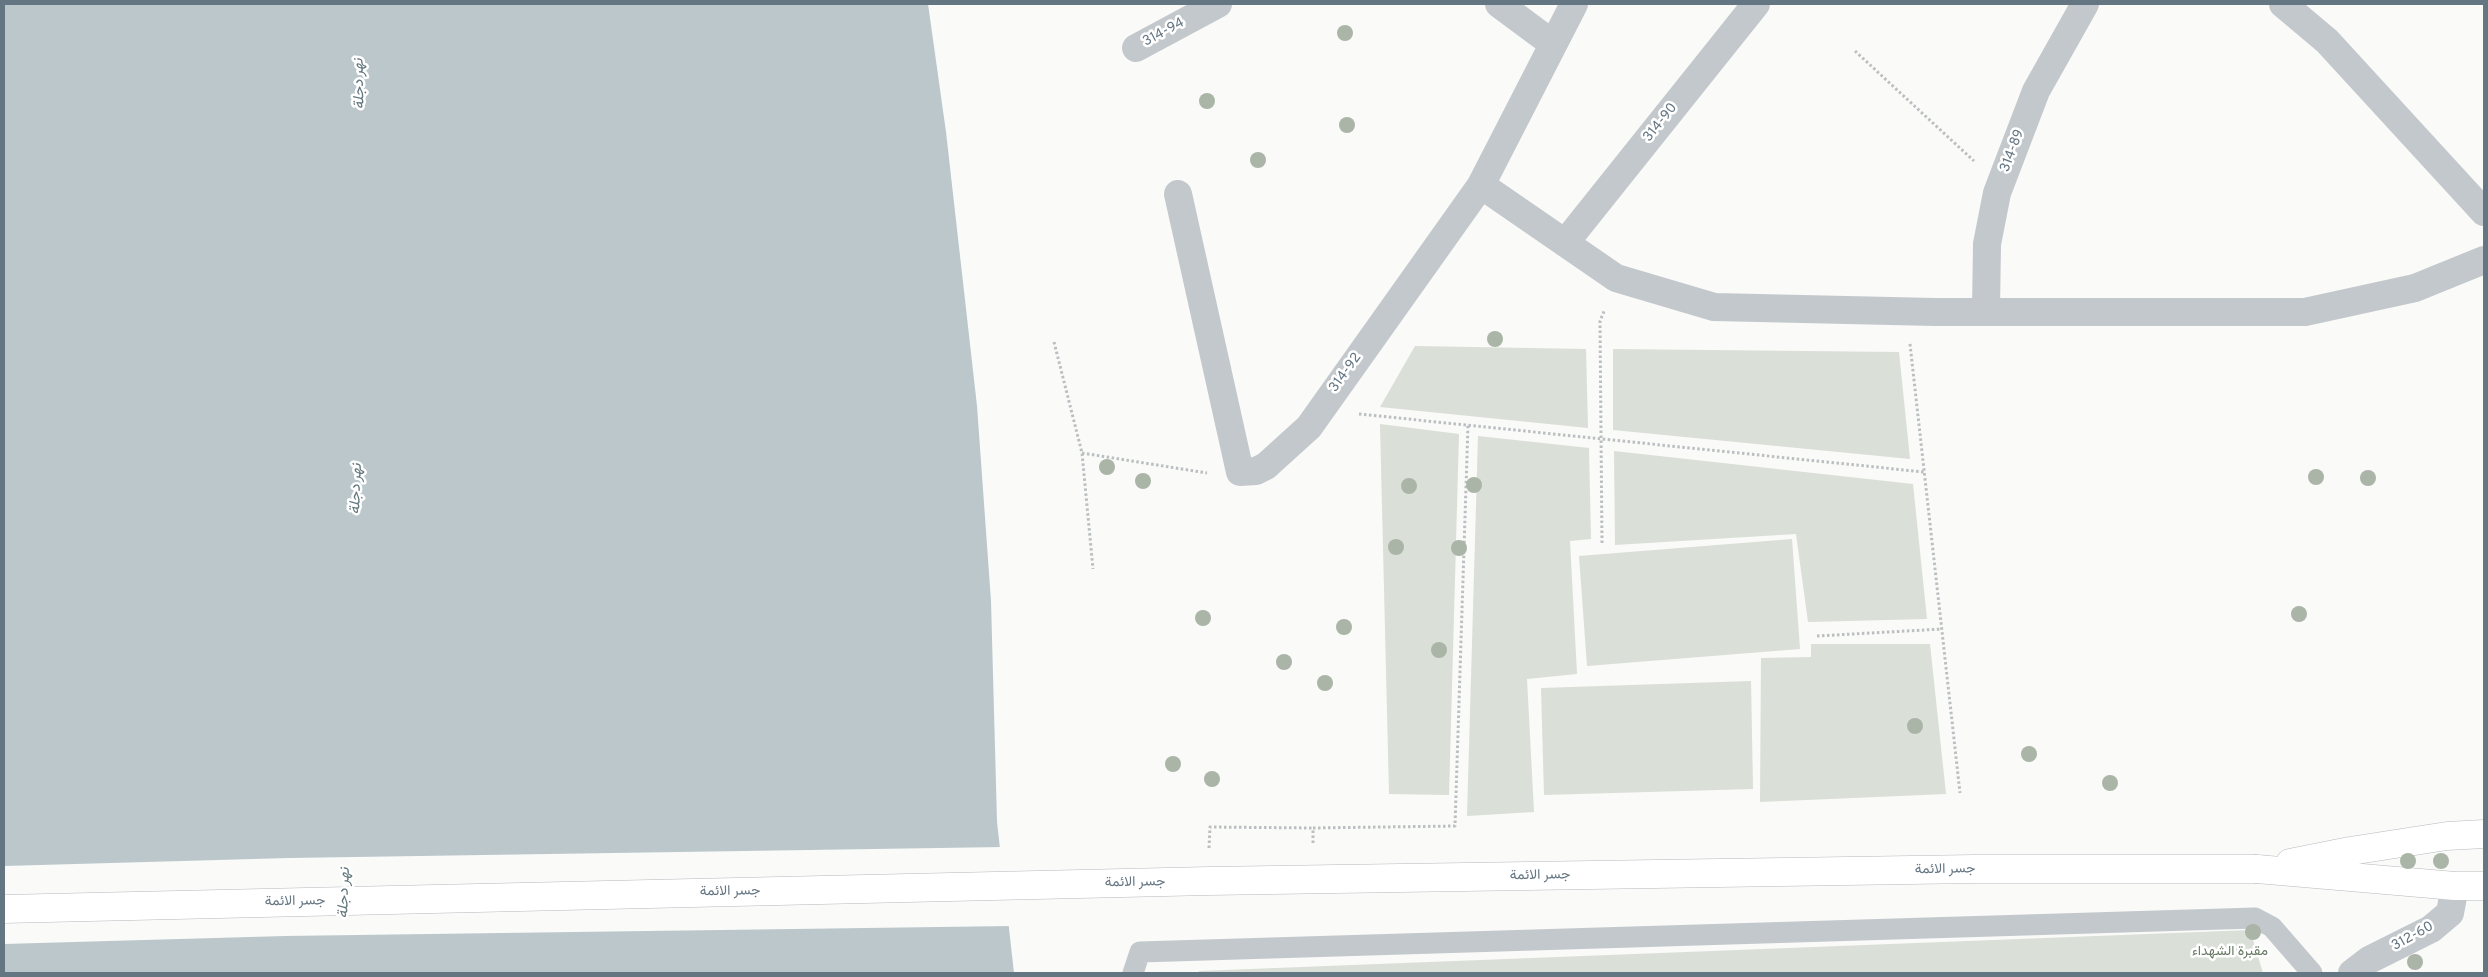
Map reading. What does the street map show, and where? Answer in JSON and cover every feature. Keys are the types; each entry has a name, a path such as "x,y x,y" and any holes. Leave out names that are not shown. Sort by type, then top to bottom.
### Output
{"main road":[{"path":"2262,868 2350,851 2448,836 2484,834"},
{"path":"2262,868 2455,886 2484,886"},
{"name":"جسر الائمة","path":"4,909 1209,881 1974,869 2262,868"}],"street":[{"name":"314-94","path":"1136,48 1218,4"},
{"path":"1499,4 1554,44"},
{"name":"314-92","path":"1240,472 1266,466 1309,427 1481,185 1574,4"},
{"name":"314-90","path":"1565,243 1756,4"},
{"path":"2283,4 2327,41 2484,212"},
{"name":"314-89","path":"1986,311 1987,244 2001,185 2036,91 2082,5"},
{"path":"1481,185 1616,278 1714,307 1906,311 2305,312 2415,288 2484,260"},
{"path":"1178,194 1240,472"},
{"name":"312-60","path":"2352,973 2370,960 2431,929 2450,913 2455,886"}],"lane":[{"path":"1133,973 1140,952 2256,918 2272,927 2312,973"}],"path":[{"path":"1855,51 2001,185"},
{"path":"1602,544 1600,321 1616,278"},
{"path":"1906,311 1960,793"},
{"path":"1054,342 1082,453 1093,568"},
{"path":"1328,399 1349,413 1924,472"},
{"path":"1210,827 1456,826 1468,426"},
{"path":"1082,453 1220,475 1240,472"},
{"path":"1817,636 1942,629"},
{"path":"1313,828 1313,843"}],"green space":[{"path":"1415,346 1586,349 1588,428 1380,407"},
{"path":"1613,349 1899,352 1910,459 1613,430"},
{"path":"1380,424 1459,434 1449,795 1389,794"},
{"path":"1478,436 1589,448 1591,539 1570,541 1577,674 1527,679 1534,812 1467,816"},
{"path":"1614,451 1913,484 1927,619 1808,622 1796,534 1615,545"},
{"path":"1792,539 1800,649 1587,666 1579,556"},
{"path":"1811,644 1930,644 1946,794 1760,802 1761,658 1811,657"},
{"path":"1751,681 1753,789 1544,795 1541,688"},
{"name":"مقبرة الشهداء","path":"2250,930 2263,973 1199,973 1199,971"}],"water":[{"name":"نهر دجلة","path":"4,4 928,4 946,132 977,406 991,601 997,822 1014,973 4,973"}],"pier":[{"path":"1003,847 1011,926 285,936 4,944 4,866 289,858"}]}
